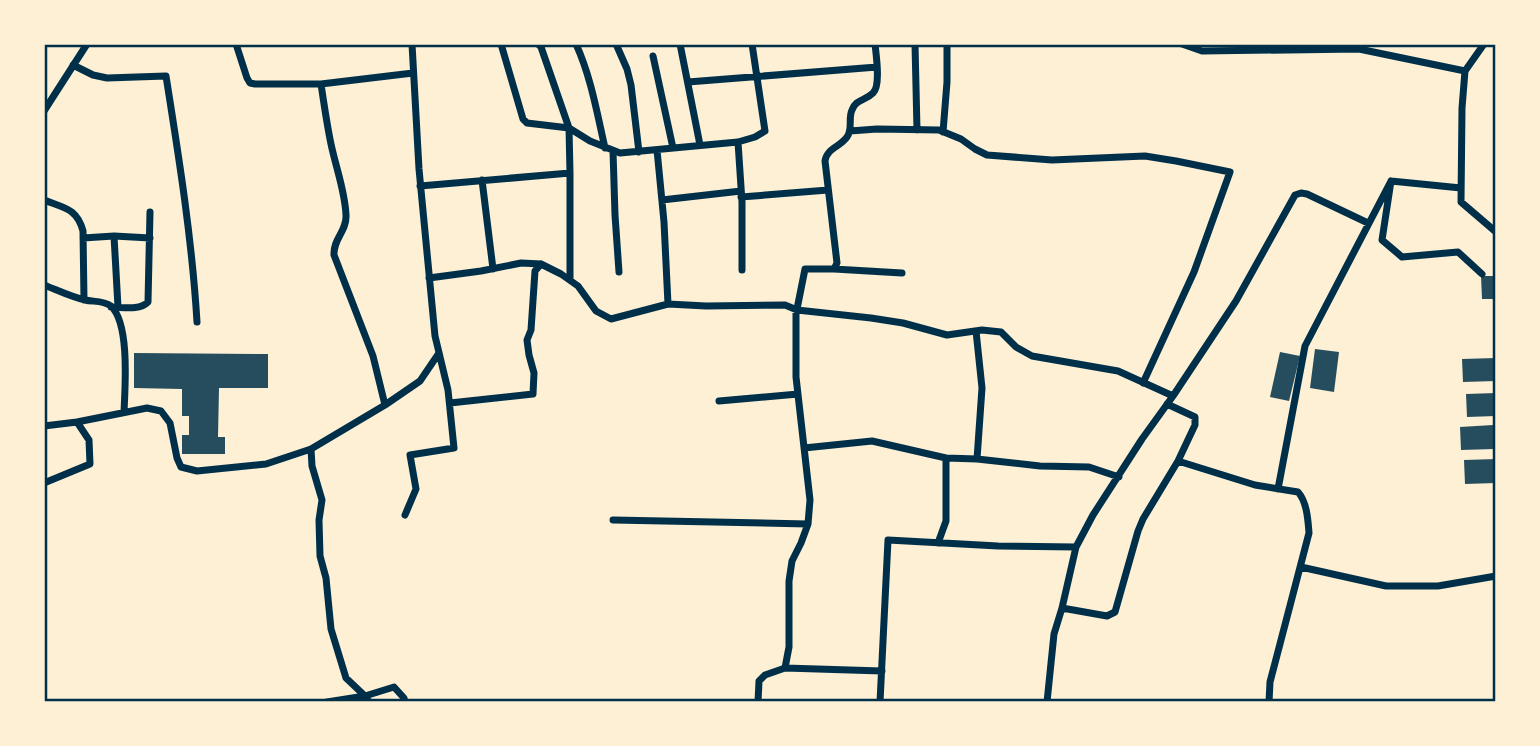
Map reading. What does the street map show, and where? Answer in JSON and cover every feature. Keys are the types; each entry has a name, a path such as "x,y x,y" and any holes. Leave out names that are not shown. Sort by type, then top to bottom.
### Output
{"street":[{"path":"44,111 87,44"},
{"path":"236,44 247,78 250,83 255,84 321,84 413,73"},
{"path":"405,515 416,489 410,455 454,448 450,403 435,335 429,278 420,186 412,44"},
{"path":"502,44 523,119 527,123 569,128 590,141 620,153 738,142 765,131 752,44"},
{"path":"576,44 592,87 609,150 619,272"},
{"path":"616,44 631,85 639,152"},
{"path":"680,44 700,145"},
{"path":"834,269 837,263 826,154 847,137 853,105 874,93 876,89 875,44"},
{"path":"915,44 917,130"},
{"path":"943,132 947,44"},
{"path":"1182,44 1202,51 1360,46 1465,71"},
{"path":"1484,44 1465,71 1461,202 1496,232"},
{"path":"540,45 569,128 570,280"},
{"path":"653,56 673,148"},
{"path":"73,65 93,75 107,78 166,76 190,235 197,322"},
{"path":"688,82 877,67"},
{"path":"321,84 347,222 334,247 334,256 373,356 385,405"},
{"path":"850,131 939,130 961,138 987,155 1052,160 1146,156 1230,172 1194,272 1143,383"},
{"path":"738,142 742,270"},
{"path":"657,150 668,304"},
{"path":"420,186 570,173"},
{"path":"482,180 493,269"},
{"path":"1391,181 1461,188"},
{"path":"1278,489 1305,346 1391,181"},
{"path":"1391,181 1382,240 1402,257 1458,252 1482,274"},
{"path":"662,200 828,190"},
{"path":"1047,702 1054,634 1076,547 1093,515 1231,310 1295,195 1307,194 1368,223"},
{"path":"44,200 74,212 81,223 84,300"},
{"path":"44,285 84,300 114,307 140,307 148,302 150,212"},
{"path":"114,236 114,307 125,347 124,412"},
{"path":"83,238 150,237"},
{"path":"429,278 521,263 541,264 578,286 596,311 611,319 668,304 785,305 797,310 903,323 947,335 976,331 1001,332 1016,347 1032,356 1118,371 1173,396"},
{"path":"450,403 533,394 534,373 527,340 531,330 536,271 541,264"},
{"path":"785,668 789,647 789,581 792,561 808,524 810,500 796,377 797,310 805,269 902,273"},
{"path":"976,331 982,388 976,459"},
{"path":"44,426 148,408 162,411 170,422 181,467 197,471 266,464 311,449 385,405 420,381 439,353"},
{"path":"719,401 798,394"},
{"path":"1062,608 1107,616 1115,612 1143,519 1178,461 1195,425 1195,417 1167,404"},
{"path":"44,483 90,464 89,440 77,422"},
{"path":"803,448 872,441 946,458 1089,467 1119,477"},
{"path":"311,449 312,466 322,499 319,520 320,556 326,578 331,629 346,678 367,699"},
{"path":"938,543 946,522 946,458"},
{"path":"1178,461 1255,485 1298,492 1302,495 1309,533 1270,682 1269,702"},
{"path":"613,520 808,524"},
{"path":"880,702 888,540 1076,547"},
{"path":"1301,567 1386,586 1438,586 1496,576"},
{"path":"758,702 759,681 765,675 785,668 882,671"},
{"path":"327,702 367,699 394,687 405,702"}],"building":[{"path":"1481,276 1496,276 1496,299 1482,299"},
{"path":"1315,349 1339,352 1334,392 1310,388"},
{"path":"1280,352 1300,356 1289,401 1270,397"},
{"path":"134,353 268,354 268,388 219,388 218,437 225,437 225,454 182,454 182,435 189,435 189,416 182,416 182,389 134,388"},
{"path":"1495,358 1496,381 1463,382 1462,359"},
{"path":"1496,393 1496,416 1467,417 1466,394"},
{"path":"1493,425 1494,449 1461,450 1460,427"},
{"path":"1496,459 1496,483 1465,484 1464,460"}]}
